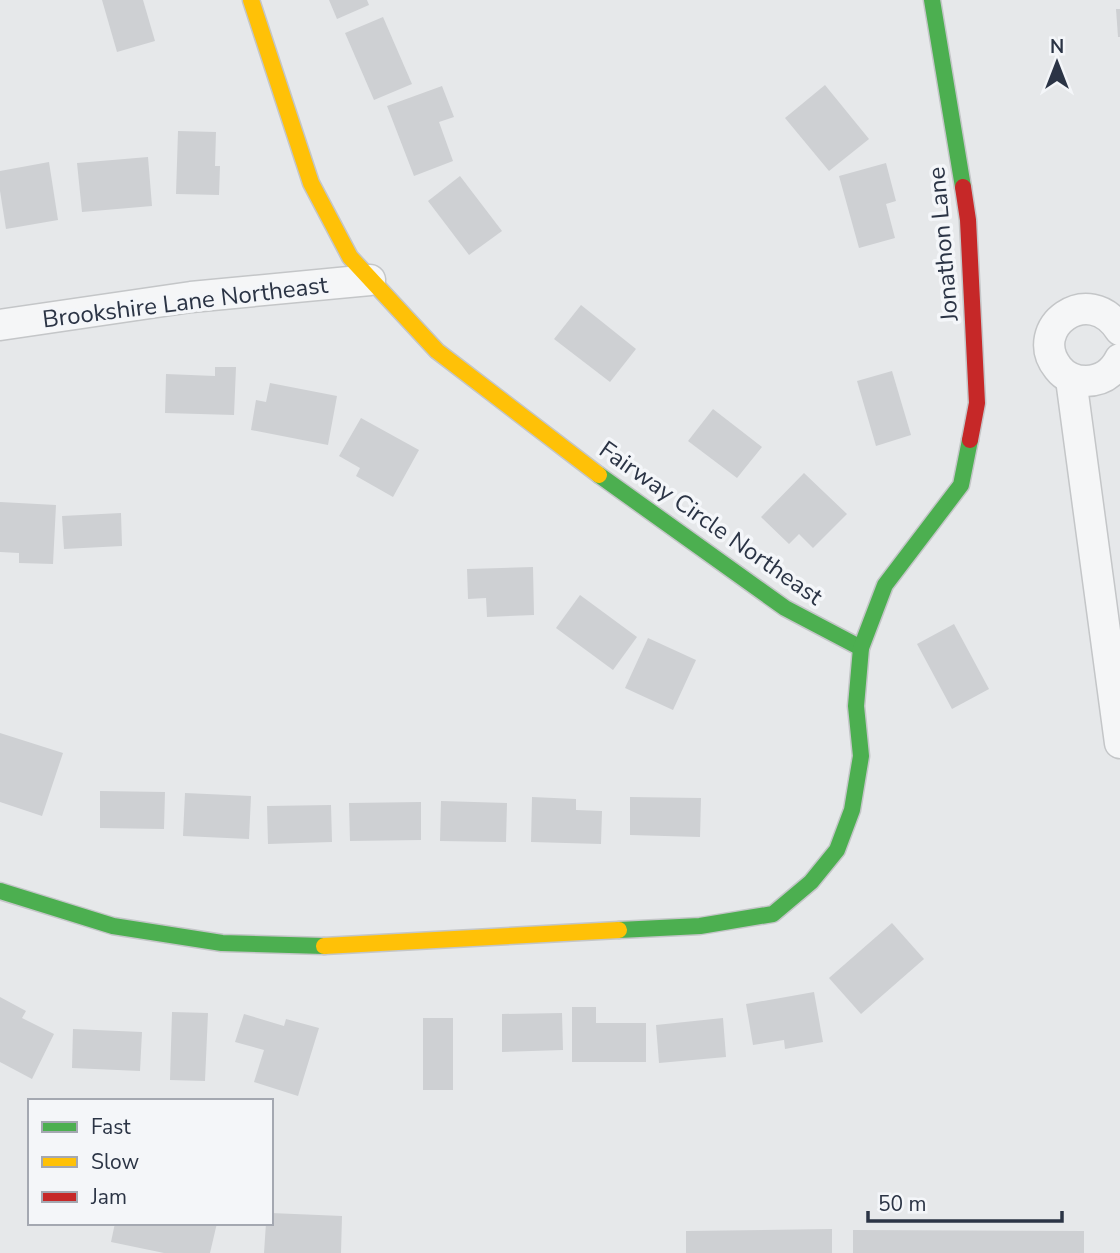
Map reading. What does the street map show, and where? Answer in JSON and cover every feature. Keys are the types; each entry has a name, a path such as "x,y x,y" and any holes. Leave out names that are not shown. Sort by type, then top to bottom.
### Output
{"street":[{"name":"Fairway Circle Northeast","path":"251,0 311,183 350,257 370,279 438,351 638,505 785,608 861,648"},
{"name":"Jonathon Lane","path":"861,648 885,585 961,485 977,403 968,220 932,0"},
{"name":"Brookshire Lane Northeast","path":"0,325 191,297 370,279"},
{"path":"1120,330 1107,304 1074,310 1064,315 1051,332 1049,343 1050,354 1062,373 1071,379 1095,381 1107,376 1120,359"},
{"path":"1071,379 1112,622 1120,743"},
{"path":"0,891 113,926 222,943 331,946 700,926 773,914 810,882 837,850 852,810 861,755 856,706 861,648"}],"building":[{"path":"102,0 143,0 155,41 117,52"},
{"path":"329,0 367,0 369,5 337,19"},
{"path":"1116,9 1120,9 1120,37 1118,37"},
{"path":"383,17 412,84 374,100 345,33"},
{"path":"825,85 869,139 829,171 785,118"},
{"path":"442,86 454,117 439,122 453,161 414,176 387,106"},
{"path":"178,131 216,132 215,166 220,166 219,195 176,194"},
{"path":"148,157 152,206 82,212 77,163"},
{"path":"49,162 58,220 6,229 0,171"},
{"path":"886,163 896,201 886,204 895,238 859,248 839,176"},
{"path":"460,176 502,231 469,255 428,201"},
{"path":"581,305 636,349 610,382 554,339"},
{"path":"215,367 236,367 234,415 165,413 166,374 215,376"},
{"path":"892,371 911,435 876,446 857,381"},
{"path":"270,383 337,396 328,445 251,430 256,400 266,402"},
{"path":"713,409 762,447 737,478 688,441"},
{"path":"361,418 419,450 393,497 356,476 360,468 339,456"},
{"path":"804,473 847,514 813,548 799,534 789,544 761,517"},
{"path":"0,502 56,505 53,564 19,563 19,553 0,552"},
{"path":"121,513 122,546 64,549 62,516"},
{"path":"533,567 534,615 487,617 486,598 468,599 467,569"},
{"path":"580,595 637,637 613,670 556,628"},
{"path":"954,624 989,689 952,709 917,644"},
{"path":"648,638 696,660 673,710 625,688"},
{"path":"0,733 63,753 42,816 0,802"},
{"path":"100,791 165,792 164,829 100,828"},
{"path":"185,793 251,796 249,839 183,836"},
{"path":"532,797 576,799 576,810 602,811 601,844 531,842"},
{"path":"630,797 701,798 700,837 630,835"},
{"path":"441,801 507,803 506,842 440,841"},
{"path":"421,802 421,840 350,841 349,803"},
{"path":"331,805 332,842 268,844 267,806"},
{"path":"892,923 924,959 861,1014 829,978"},
{"path":"814,992 823,1042 785,1049 784,1040 753,1045 746,1004"},
{"path":"0,997 26,1011 22,1018 54,1034 32,1079 0,1062"},
{"path":"572,1007 596,1007 596,1023 646,1023 646,1062 572,1062"},
{"path":"172,1012 208,1013 205,1081 170,1080"},
{"path":"562,1013 563,1050 502,1052 502,1014"},
{"path":"244,1014 284,1026 286,1019 319,1028 298,1096 254,1082 264,1050 235,1042"},
{"path":"423,1018 453,1018 453,1090 423,1090"},
{"path":"723,1018 726,1057 659,1063 656,1025"},
{"path":"73,1029 142,1032 140,1071 72,1068"},
{"path":"273,1213 342,1216 341,1253 264,1253 266,1225 273,1225"},
{"path":"115,1225 217,1225 210,1253 164,1253 111,1242"},
{"path":"832,1229 832,1253 686,1253 686,1231"},
{"path":"853,1230 1084,1231 1084,1253 853,1253"}],"traffic: fast":[{"path":"932,0 963,187"},
{"path":"619,930 700,926 773,914 811,882 837,850 852,810 861,756 856,706 861,648 885,585 961,485 970,440"},
{"path":"599,475 785,608 861,648"},
{"path":"0,891 113,926 222,943 324,946"}],"traffic: slow":[{"path":"251,0 311,183 350,257 437,351 599,475"},
{"path":"324,946 619,930"}],"traffic: jam":[{"path":"963,187 968,220 977,403 970,440"}]}
